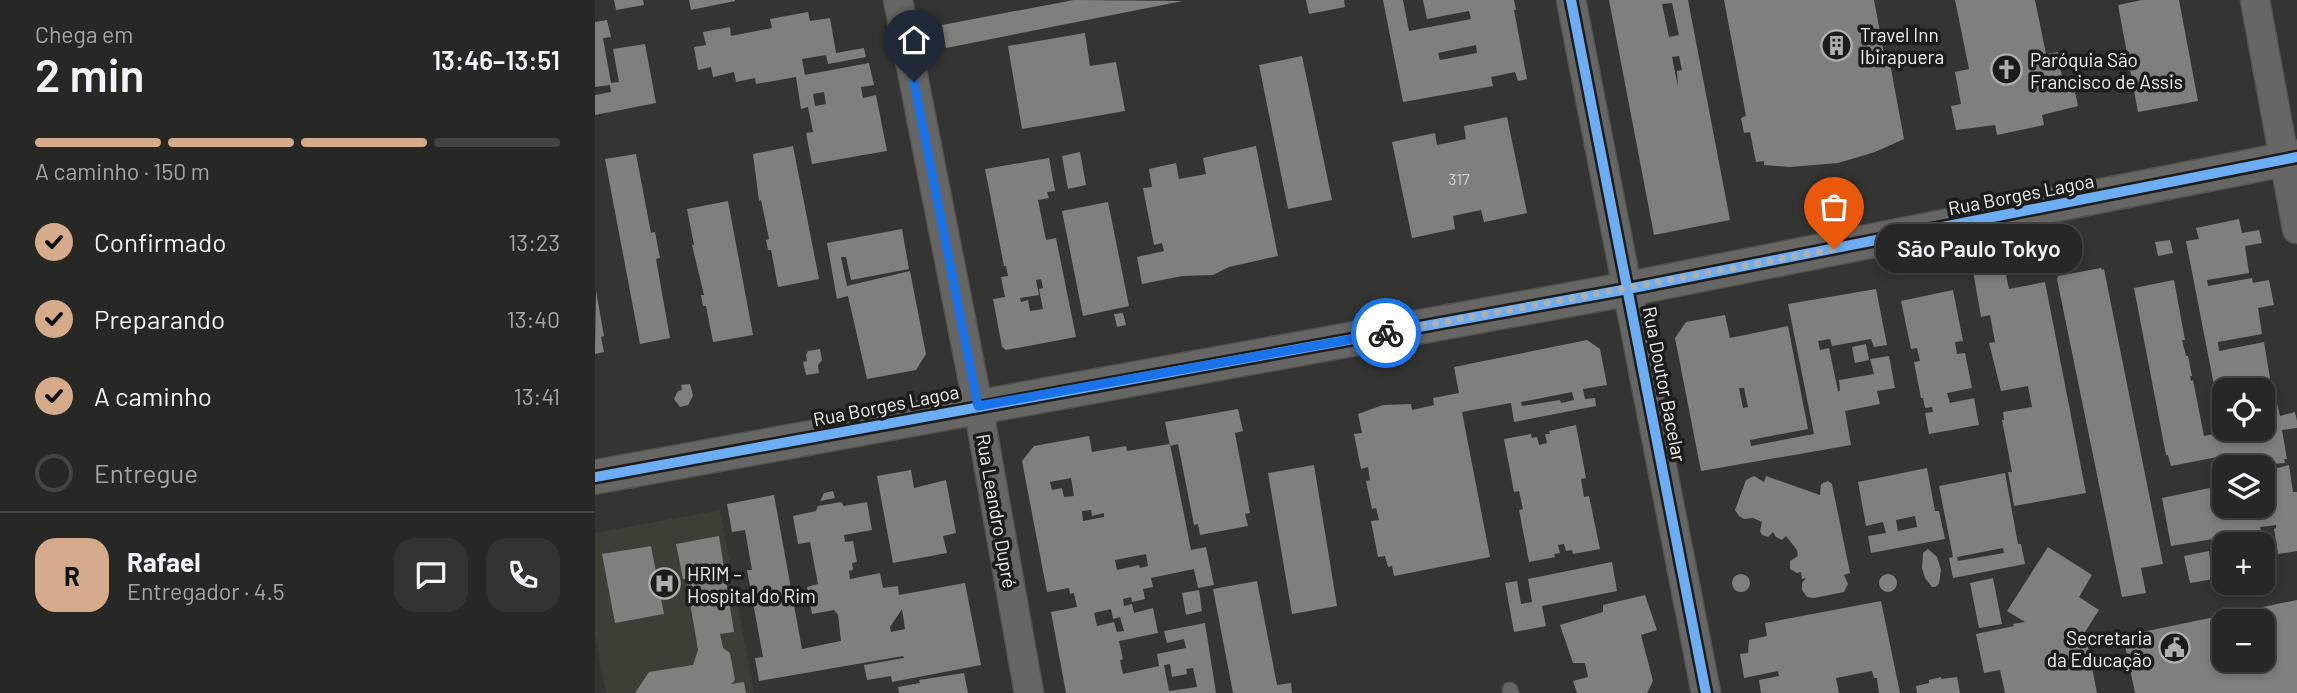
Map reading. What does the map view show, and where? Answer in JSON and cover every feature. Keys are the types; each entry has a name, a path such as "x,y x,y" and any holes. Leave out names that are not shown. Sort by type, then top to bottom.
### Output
{"street":[{"name":"Rua Leandro Dupré","path":"898,0 978,406 1029,693"},
{"name":"Rua Doutor Bacelar","path":"1571,0 1706,693"},
{"path":"2255,0 2290,159 2297,229"},
{"name":"Rua Borges Lagoa","path":"595,477 1628,289 2290,159"}],"shaded area":[{"name":"HRIM – Hospital do Rim","path":"720,510 754,693 606,693 595,635 595,533"}],"building":[{"path":"614,0 643,0 644,5 616,10"},
{"path":"689,0 735,0 735,1 691,10"},
{"path":"1074,0 1183,1 946,48 942,25"},
{"path":"1306,0 1344,0 1345,7 1309,14"},
{"path":"1383,0 1403,0 1409,31 1471,19 1469,11 1427,19 1423,0 1514,0 1527,79 1518,81 1515,72 1491,77 1493,86 1403,102","holes":["1476,45 1477,53 1440,60 1438,53"]},
{"path":"1609,0 1688,0 1730,220 1654,235","holes":["1672,3 1679,35 1669,37 1662,4","1679,56 1682,70 1677,71 1678,87 1672,57"]},
{"path":"1724,0 1874,0 1885,59 1889,58 1904,139 1875,152 1838,163 1790,167 1764,165 1764,161 1756,162 1750,132 1744,133 1741,118 1746,116"},
{"path":"1955,0 2035,0 2046,54 2058,52 2063,84 2073,82 2078,106 2042,115 2044,125 1997,135 1995,125 1956,130 1951,106 1961,104 1955,72 1969,69"},
{"path":"2142,0 2179,0 2198,101 2138,112 2118,5"},
{"path":"808,12 810,21 830,18 836,53 864,48 866,57 828,64 826,55 802,59 805,75 869,63 874,85 861,87 863,98 876,95 887,151 812,164 806,133 813,132 808,107 801,109 796,77 756,84 755,78 736,82 734,72 713,77 711,67 698,70 694,47 706,45 703,32 730,27 731,36 772,28 770,19","holes":["824,92 826,104 815,106 813,94"]},
{"path":"607,20 611,37 603,38 611,83 619,82 613,49 645,44 656,103 595,115 595,95 611,92 610,85 595,87 595,22"},
{"path":"1085,33 1090,66 1116,62 1125,111 1022,129 1008,46"},
{"path":"1302,56 1332,200 1288,209 1259,65"},
{"path":"1507,117 1527,213 1484,222 1481,210 1453,216 1455,229 1412,238 1392,142 1435,133 1437,145 1466,139 1464,126"},
{"path":"793,146 819,279 778,287 771,250 768,250 766,240 769,239 761,200 759,201 753,154"},
{"path":"1256,146 1278,256 1229,267 1213,275 1182,276 1142,284 1137,257 1164,251 1162,243 1154,245 1143,188 1152,187 1149,169 1176,163 1179,179 1206,174 1203,158"},
{"path":"1080,152 1086,185 1068,189 1062,156"},
{"path":"636,154 651,233 655,232 660,258 656,259 670,338 640,344 605,159"},
{"path":"1049,158 1055,191 1047,192 1049,198 1038,200 1046,240 1056,238 1076,337 1006,350 1002,347 993,299 1005,297 1001,277 1008,276 985,169","holes":["1041,279 1043,288 1039,289 1043,309 1030,311 1028,300 1021,302 1020,298 1039,295 1036,280"]},
{"path":"728,201 753,335 713,342 706,306 703,306 701,295 704,295 687,209"},
{"path":"1108,202 1129,306 1083,316 1062,211"},
{"path":"2239,219 2242,233 2259,230 2262,243 2245,246 2249,273 2207,280 2208,286 2252,278 2253,283 2269,280 2274,305 2258,308 2262,334 2218,342 2219,351 2264,342 2270,378 2213,378 2186,241 2199,239 2196,228"},
{"path":"902,229 909,269 851,280 846,257 841,257 847,286 910,271 926,354 916,370 867,379 848,296 837,299 827,243"},
{"path":"2170,240 2173,253 2158,256 2155,242"},
{"path":"2004,265 2009,289 2045,282 2086,493 2014,506 2003,412 2032,407 2028,386 2001,391 1989,343 1995,342 1990,315 1981,317 1973,271"},
{"path":"2104,269 2163,564 2141,568 2146,593 2122,597 2057,279 2058,276"},
{"path":"2174,280 2185,340 2182,340 2188,356 2204,436 2212,434 2212,441 2275,441 2277,403 2280,416 2295,412 2297,421 2297,428 2282,430 2287,459 2284,459 2285,463 2275,464 2275,455 2212,455 2212,458 2171,466 2166,455 2134,288"},
{"path":"1876,289 1887,345 1874,347 1871,339 1832,346 1830,339 1818,341 1820,350 1829,348 1838,391 1839,380 1874,374 1870,359 1889,356 1895,388 1877,391 1880,404 1845,411 1851,445 1701,471 1675,338 1686,322 1725,315 1730,338 1788,326 1808,429 1750,440 1751,446 1814,434 1788,304","holes":["1739,388 1744,388 1748,407 1743,408"]},
{"path":"1953,290 1963,341 1955,342 1957,354 1965,353 1972,388 1947,393 1950,403 1974,398 1979,425 1929,434 1925,413 1933,412 1932,407 1925,408 1921,398 1914,362 1920,361 1917,348 1911,349 1901,301"},
{"path":"596,291 604,352 595,354"},
{"path":"1123,313 1126,325 1117,327 1114,314"},
{"path":"1587,340 1600,349 1607,385 1583,389 1585,399 1595,398 1596,406 1514,422 1511,403 1462,412 1490,557 1394,576 1392,566 1388,567 1385,556 1378,557 1371,521 1379,520 1376,508 1372,509 1366,481 1370,480 1368,467 1361,469 1354,434 1362,433 1358,414 1383,405 1411,404 1412,410 1434,405 1433,398 1459,393 1454,367","holes":["1572,392 1574,400 1522,406 1521,402"]},
{"path":"1866,344 1869,360 1855,363 1852,347"},
{"path":"820,349 822,360 818,365 819,373 806,375 803,362 807,361 808,351"},
{"path":"690,384 693,396 688,405 680,407 674,399 678,391 682,390 681,385"},
{"path":"1238,409 1243,431 1235,433 1250,513 1245,514 1248,526 1200,535 1198,524 1194,525 1178,444 1170,446 1165,422"},
{"path":"1576,425 1586,478 1581,479 1584,497 1589,496 1600,549 1573,554 1572,550 1566,551 1564,544 1558,545 1560,553 1554,554 1555,557 1529,562 1519,510 1523,509 1519,491 1514,492 1504,439 1531,434 1532,438 1537,437 1539,445 1547,443 1545,434 1550,434 1549,431"},
{"path":"1089,436 1092,452 1126,446 1127,451 1170,444 1191,550 1206,547 1214,585 1198,588 1194,569 1151,578 1153,587 1143,589 1145,599 1132,602 1131,597 1123,599 1124,606 1132,604 1134,613 1153,608 1158,633 1119,641 1123,659 1120,660 1123,674 1159,666 1157,654 1186,648 1184,639 1167,643 1164,631 1205,623 1216,693 1066,693 1051,612 1077,607 1074,593 1070,594 1069,588 1047,592 1022,461 1034,446","holes":["1071,478 1074,496 1064,497 1062,488 1052,490 1050,482","1091,510 1092,516 1104,513 1104,517 1083,521 1082,511","1146,554 1148,566 1140,568 1139,565 1117,570 1115,560","1111,609 1113,619 1120,617 1124,631 1117,632 1114,622 1097,626 1094,613","1170,664 1172,677 1187,674 1186,669 1193,668 1197,687 1169,691 1164,665"]},
{"path":"1314,465 1337,606 1292,614 1268,473"},
{"path":"2289,465 2293,492 2297,492 2297,551 2278,554 2274,529 2276,525 2260,527 2261,531 2255,532 2212,532 2212,539 2171,546 2162,498 2212,488 2212,518 2275,518 2275,469"},
{"path":"1927,468 1935,511 1939,511 1945,539 1871,553 1868,536 1886,533 1883,522 1866,526 1858,482","holes":["1915,516 1917,527 1898,531 1896,520"]},
{"path":"911,470 914,488 946,480 956,533 943,536 947,553 893,563 877,476"},
{"path":"2005,473 2018,544 2021,544 2025,564 1953,578 1949,558 1953,557 1939,486","holes":["2003,548 2004,553 1958,561 1957,557"]},
{"path":"1754,476 1764,482 1766,476 1820,495 1821,484 1828,481 1832,484 1850,573 1844,575 1848,584 1844,592 1807,597 1802,590 1802,583 1806,578 1802,579 1801,572 1790,569 1790,561 1798,556 1797,550 1786,536 1782,540 1773,532 1768,537 1762,535 1762,522 1739,516 1735,510 1746,480"},
{"path":"833,491 835,498 820,501 824,493"},
{"path":"774,495 802,649 841,641 838,615 834,610 812,614 807,587 818,584 810,542 798,544 793,516 816,511 818,506 841,502 844,506 867,502 872,530 844,535 845,542 853,541 857,562 852,563 850,579 880,573 883,588 898,586 899,595 965,583 981,665 892,682 891,676 867,680 864,665 904,658 903,656 759,681 755,658 763,657 747,570 752,570 745,530 732,532 727,504","holes":["902,609 905,629 891,632 890,627"]},
{"path":"719,536 734,632 720,634 723,648 730,653 735,680 731,684 744,682 746,693 635,693 649,672 693,665 698,650 686,579 683,579 676,544"},
{"path":"651,546 664,614 615,623 602,554"},
{"path":"2048,547 2092,575 2079,597 2099,610 2085,632 2097,693 2005,693 2000,670 1984,673 1976,634 2025,622 2007,611"},
{"path":"1928,549 1937,557 1941,570 1939,584 1935,587 1925,578 1922,568 1923,553"},
{"path":"2209,551 2212,558 2212,579 2190,583 2184,556"},
{"path":"1612,562 1617,591 1542,606 1546,626 1514,632 1505,583 1517,581 1521,604 1532,602 1528,579"},
{"path":"1737,574 1745,574 1750,583 1748,590 1737,592 1732,587 1732,579"},
{"path":"1888,574 1894,577 1897,583 1894,589 1888,592 1882,589 1879,583 1882,577"},
{"path":"1993,578 2002,624 1979,628 1970,583"},
{"path":"1257,581 1277,685 1291,683 1292,693 1233,693 1213,589"},
{"path":"1199,590 1202,611 1186,615 1182,593"},
{"path":"1645,595 1657,630 1641,635 1653,681 1647,693 1577,693 1573,681 1588,677 1585,663 1573,663 1560,625 1603,612 1603,605"},
{"name":"Secretaria da Educação","path":"2297,600 2297,693 2135,693 2123,636 2212,618 2212,672 2275,672 2275,609 2254,609"},
{"path":"1881,601 1900,693 1879,693 1877,678 1874,678 1872,671 1836,678 1839,693 1761,693 1759,680 1779,676 1778,671 1744,678 1740,654 1748,653 1749,640 1767,636 1765,623"},
{"path":"964,673 968,693 899,693 898,687 920,683 919,680"},
{"path":"1941,677 1957,677 1960,693 1917,693 1916,686"}],"cycle path":[{"path":"1571,0 1706,693"},
{"path":"595,477 1628,289 2297,157"}],"way so far":[{"path":"1386,333 1834,249"}],"place":[{"name":"Travel Inn Ibirapuera","path":"1837,45"},
{"name":"Paróquia São Francisco de Assis","path":"2007,70"},
{"name":"São Paulo Tokyo","path":"1834,249"},
{"name":"HRIM – Hospital do Rim","path":"664,584"},
{"name":"Secretaria da Educação","path":"2175,648"}],"route":[{"path":"914,82 978,406 1386,333"}]}
